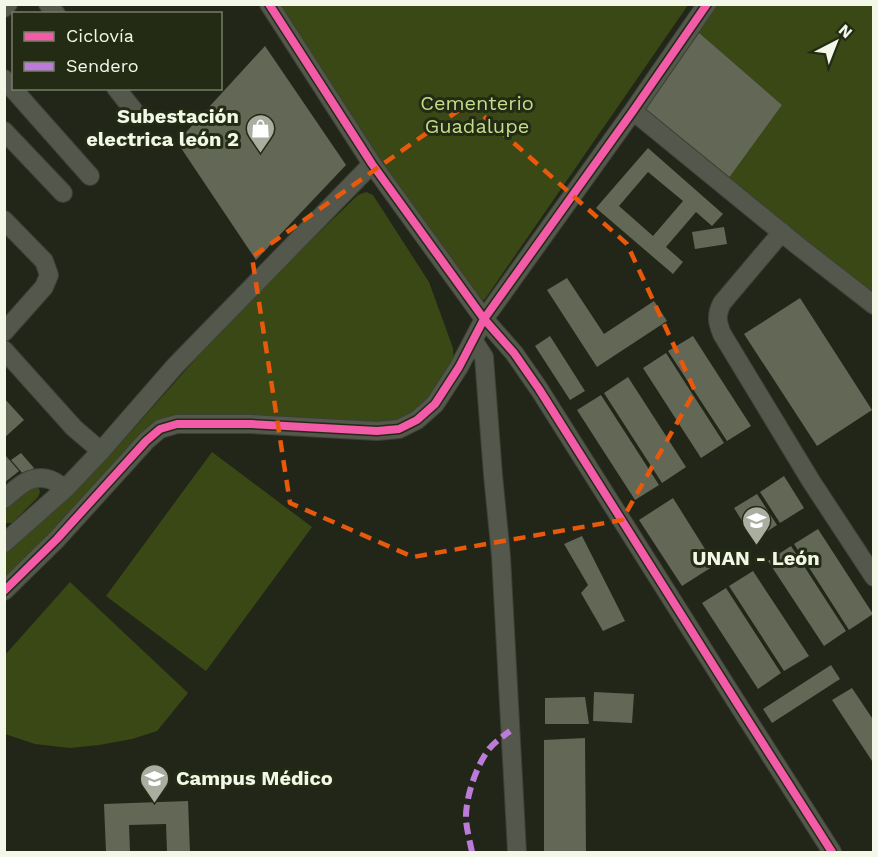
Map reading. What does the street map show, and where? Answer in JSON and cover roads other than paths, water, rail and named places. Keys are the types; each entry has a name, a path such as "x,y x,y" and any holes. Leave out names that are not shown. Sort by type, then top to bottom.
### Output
{"street":[{"path":"4,8 8,4"},
{"path":"269,4 372,164 484,319 514,353 539,388 832,852"},
{"path":"4,591 57,539 146,441 160,429 177,424 251,424 377,431 399,429 417,420 435,404 459,367 484,319 707,4"},
{"path":"14,90 90,176"},
{"path":"118,90 135,112"},
{"path":"633,111 873,304"},
{"path":"4,131 63,193"},
{"path":"6,538 65,489 175,366 372,164"},
{"path":"4,220 44,261 49,275 44,287 4,332"},
{"path":"782,232 722,303 717,313 717,323 811,481 873,577"},
{"path":"473,340 484,357 501,556 517,852"},
{"path":"4,350 74,428 101,451"},
{"path":"4,499 19,485 34,478 49,479 65,489"}],"place":[{"name":"Subestación electrica león 2","path":"260,154"},
{"name":"UNAN - León","path":"756,546"},
{"name":"Campus Médico","path":"155,804"}],"park label":[{"name":"Cementerio Guadalupe","path":"477,114"}]}
